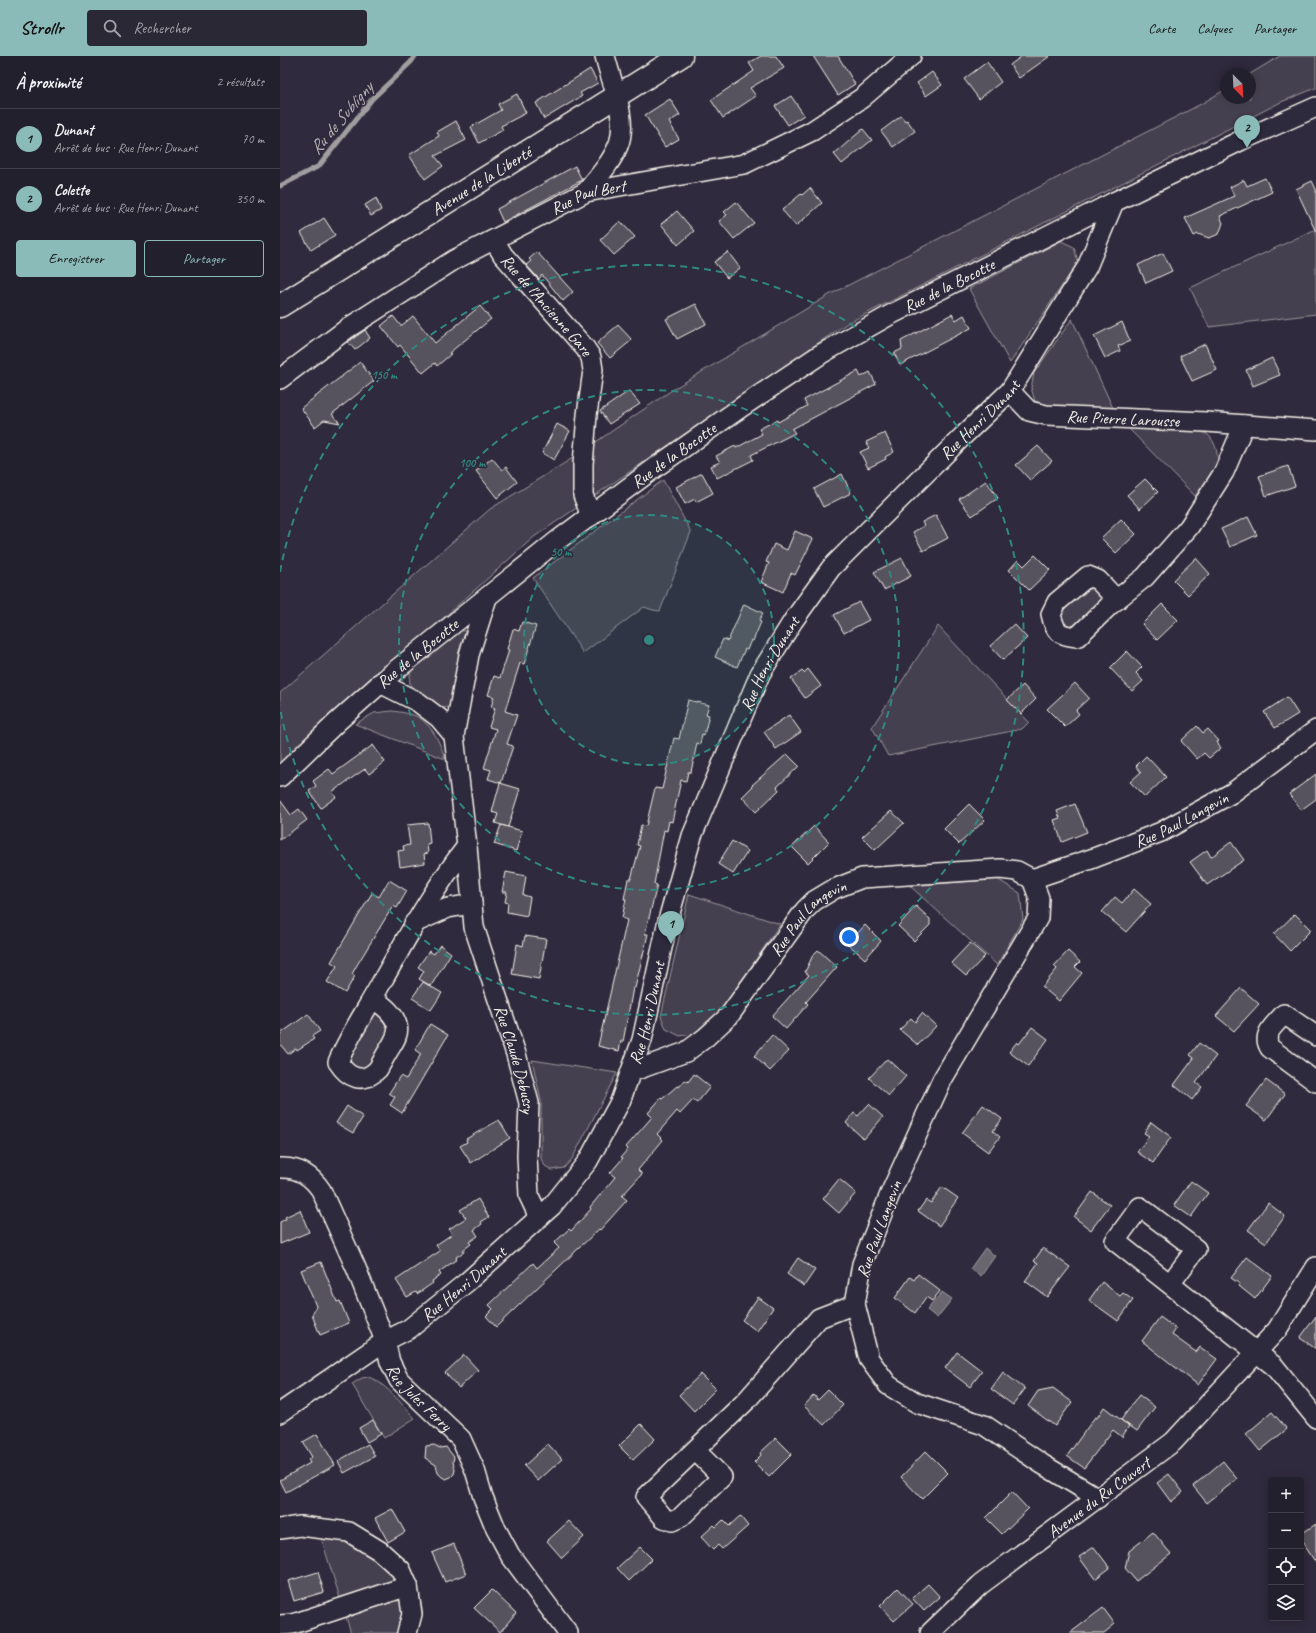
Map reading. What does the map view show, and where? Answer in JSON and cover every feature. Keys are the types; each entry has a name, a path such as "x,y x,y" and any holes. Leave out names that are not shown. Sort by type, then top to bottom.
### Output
{"main road":[{"name":"Avenue de la Liberté","path":"280,306 681,56"}],"street":[{"path":"586,192 610,161 618,145 622,131 621,118 605,56"},
{"name":"Rue Paul Bert","path":"280,379 348,328 454,260 586,192 744,164 812,131 856,102 911,56"},
{"path":"1114,202 1242,140 1313,112"},
{"name":"Rue Henri Dunant","path":"280,1413 385,1342 409,1329 467,1282 552,1206 588,1161 620,1102 631,1072 642,1040 668,920 692,836 760,674 793,621 831,568 1010,391 1088,267 1114,202"},
{"name":"Rue de la Bocotte","path":"280,777 380,683 558,540 737,410 821,354 890,315 1114,202"},
{"name":"Rue de l'Ancienne Gare","path":"494,240 503,256 585,348 591,357 593,370 586,415 583,464 584,495 591,516"},
{"name":"Rue Pierre Larousse","path":"1010,391 1029,411 1046,415 1206,422 1316,430"},
{"path":"1117,600 1145,577 1189,527 1224,472 1244,425"},
{"name":"Rue Claude Debussy","path":"487,598 468,655 454,736 467,846 474,927 516,1054 529,1103 529,1196 539,1217"},
{"path":"380,683 418,702 439,718 454,736"},
{"name":"Rue Paul Langevin","path":"1032,879 1094,858 1161,832 1232,793 1316,730"},
{"path":"373,998 414,923 444,876 467,846"},
{"name":"Rue Paul Langevin","path":"631,1072 686,1052 705,1038 729,1016 805,910 814,901 834,889 862,878 1000,869 1017,871 1032,879 1039,898 1038,918 942,1080 890,1194 862,1264 855,1304 869,1359 888,1385 916,1403 984,1424 1042,1464 1098,1498"},
{"path":"414,923 448,908 472,904"},
{"path":"1316,1036 1284,1014 1267,1034 1266,1042 1270,1048 1316,1081"},
{"name":"Rue Jules Ferry","path":"280,1168 295,1168 315,1180 321,1190 356,1268 385,1342 390,1362 399,1380 461,1440 475,1470 483,1497 496,1529 510,1556 568,1633"},
{"name":"Avenue du Ru Couvert","path":"930,1633 980,1585 1173,1442 1277,1330 1316,1267"},
{"path":"1170,1284 1257,1351 1274,1366 1316,1418"},
{"path":"695,1450 746,1401 818,1318 855,1304"},
{"path":"280,1529 300,1526 349,1532 380,1551 401,1570 408,1586 412,1614 407,1633"},
{"path":"280,1625 294,1624 408,1586"}],"shaded area":[{"path":"1280,56 1316,56 1316,88 1281,102 846,324 534,537 280,764 280,693 490,509 568,461 675,388 829,295 1201,104 1220,93 1220,104 1256,104 1256,70"},
{"path":"1316,229 1316,314 1209,327 1190,288"},
{"path":"1061,241 1074,247 1078,262 1010,363 969,289"},
{"path":"1072,319 1113,408 1053,407 1035,401 1031,388 1034,373"},
{"path":"1130,427 1198,430 1207,434 1215,445 1218,459 1216,468 1195,496 1130,430"},
{"path":"663,480 691,532 660,611 644,607 583,653 533,578"},
{"path":"1088,586 1096,589 1100,594 1100,604 1086,621 1080,626 1069,630 1060,622 1060,609"},
{"path":"938,626 1029,722 1022,729 888,756 872,727"},
{"path":"462,630 466,632 452,703 447,708 440,708 415,692 410,684 410,674 413,667 456,631"},
{"path":"392,711 416,716 427,724 435,735 445,759 355,724 374,713"},
{"path":"997,879 1020,893 1023,919 997,965 910,886"},
{"path":"689,894 780,924 723,1008 693,1034 680,1036 666,1029 661,1016"},
{"path":"378,1013 391,1029 369,1068 364,1071 349,1066 347,1053 372,1014"},
{"path":"532,1060 617,1073 572,1159 564,1168 552,1170 545,1166 541,1159 541,1101"},
{"path":"985,1248 995,1256 981,1276 970,1269"},
{"path":"942,1292 952,1299 937,1318 927,1310"},
{"path":"368,1377 387,1389 415,1418 384,1438 352,1384 362,1378"},
{"path":"318,1528 349,1532 401,1570 407,1633 351,1633"}],"building":[{"path":"761,56 776,56 784,68 750,88 756,96 723,118 711,100 754,71 749,63"},
{"path":"813,56 838,56 855,84 838,95"},
{"path":"1022,56 1050,56 1019,78 1010,65"},
{"path":"987,62 1001,82 979,99 964,79"},
{"path":"590,69 598,83 580,93 582,96 544,119 536,103"},
{"path":"932,72 942,85 926,96 917,83"},
{"path":"517,94 526,113 501,126 503,130 479,143 471,127 501,110 498,104"},
{"path":"791,96 804,115 788,125 775,106"},
{"path":"670,99 680,115 669,122 679,139 665,147 645,115"},
{"path":"901,116 905,121 907,120 915,131 893,147 881,131"},
{"path":"456,121 466,140 435,156 443,166 425,179 409,155 439,136 437,132"},
{"path":"863,129 872,140 842,164 834,154"},
{"path":"575,166 582,180 503,222 497,209"},
{"path":"1265,178 1272,192 1220,216 1223,223 1219,234 1209,238 1198,234 1194,236 1185,218 1234,196 1230,187 1244,180 1247,186"},
{"path":"1312,181 1316,189 1316,232 1296,189"},
{"path":"810,188 822,203 796,226 782,210"},
{"path":"376,198 381,210 371,216 365,205"},
{"path":"736,202 754,223 734,239 719,221 727,215 724,212"},
{"path":"677,211 694,231 678,245 661,224"},
{"path":"324,218 335,235 311,250 301,233"},
{"path":"620,221 635,237 614,255 600,240"},
{"path":"537,252 573,292 563,301 542,275 539,279 526,265 531,261 529,259"},
{"path":"728,252 740,268 727,278 714,262"},
{"path":"1163,253 1172,271 1146,283 1138,265"},
{"path":"696,304 706,324 677,339 666,319"},
{"path":"480,306 491,319 449,353 451,354 437,366 435,363 423,373 400,345 398,347 381,326 393,316 401,326 413,316 435,343"},
{"path":"952,314 956,320 964,315 971,328 900,365 894,353 902,349 901,341"},
{"path":"1122,322 1130,341 1118,346 1120,351 1105,358 1094,336"},
{"path":"618,325 632,340 610,358 597,343"},
{"path":"365,330 370,338 355,350 348,342"},
{"path":"1205,344 1217,370 1192,381 1180,356"},
{"path":"1272,358 1280,375 1253,386 1246,370"},
{"path":"360,362 374,381 332,414 340,423 324,420 315,427 301,408"},
{"path":"858,371 861,377 870,372 876,384 792,429 795,433 751,455 753,460 717,478 711,466 720,462 716,456 735,446 736,448 762,434 759,429 777,420 778,422 807,406 804,400"},
{"path":"629,391 640,404 609,424 600,411"},
{"path":"557,424 570,431 554,460 542,453"},
{"path":"885,433 894,452 885,457 886,459 868,468 860,452 869,448 866,442"},
{"path":"1038,446 1052,461 1030,480 1016,465"},
{"path":"492,458 502,470 506,467 517,482 497,498 476,471"},
{"path":"1288,466 1295,486 1266,496 1259,476"},
{"path":"702,473 713,493 696,502 695,499 685,504 676,487"},
{"path":"842,474 851,493 823,507 814,489"},
{"path":"1145,479 1158,492 1140,509 1127,495"},
{"path":"986,481 998,498 972,516 959,499"},
{"path":"936,515 948,538 923,551 913,532 924,526 922,522"},
{"path":"1248,517 1257,535 1230,547 1221,529"},
{"path":"1121,519 1136,534 1116,553 1101,538"},
{"path":"795,531 813,539 795,575 791,573 783,592 761,582 769,563 766,562 774,544 787,550"},
{"path":"1035,555 1050,570 1029,590 1009,570 1018,560 1024,566"},
{"path":"902,558 911,576 884,590 874,572"},
{"path":"1196,558 1210,574 1188,595 1173,580"},
{"path":"859,602 869,620 844,633 834,615"},
{"path":"744,604 763,613 753,641 751,640 747,650 745,649 737,667 715,657 723,639 728,641"},
{"path":"1162,604 1178,620 1157,640 1142,624"},
{"path":"522,622 536,626 524,664 520,663 505,711 517,715 507,744 513,746 501,783 488,779 491,770 484,768 496,729 489,727 495,708 491,707 494,697 488,695 494,676 500,678 509,650 507,649 513,629 519,631"},
{"path":"1014,624 1027,638 1003,660 990,646"},
{"path":"1127,651 1142,667 1136,673 1143,681 1132,691 1110,668"},
{"path":"808,669 821,686 805,698 791,679 802,671 804,673"},
{"path":"1075,683 1089,698 1076,710 1079,714 1065,727 1047,709"},
{"path":"1023,685 1036,699 1021,714 1007,700"},
{"path":"1287,697 1298,714 1275,728 1264,712"},
{"path":"688,700 709,705 706,714 709,715 704,735 702,734 700,744 697,743 691,772 688,772 686,781 681,780 672,822 669,821 667,831 664,830 654,884 657,885 645,934 648,934 635,988 633,988 623,1042 621,1041 619,1051 598,1046 627,920 622,918 626,899 624,899 628,879 631,879 640,846 637,845 641,825 646,826 655,788 662,789 674,738 679,739"},
{"path":"789,715 801,732 776,749 764,732"},
{"path":"1197,726 1203,733 1208,729 1219,741 1217,742 1221,748 1209,758 1204,753 1197,759 1181,741"},
{"path":"373,745 385,762 369,774 365,769 332,792 336,797 321,808 309,791 316,786 313,781 329,769 333,774"},
{"path":"787,754 799,766 777,787 779,790 756,812 742,797 753,786 752,785"},
{"path":"1146,756 1166,777 1145,797 1130,782 1141,772 1136,766"},
{"path":"1316,774 1316,799 1301,810 1289,794"},
{"path":"500,783 520,789 508,827 495,823 498,814 492,812"},
{"path":"280,800 291,815 299,809 307,820 280,840"},
{"path":"969,804 985,820 959,844 944,829"},
{"path":"1075,804 1087,832 1062,842 1054,820 1060,818 1057,811"},
{"path":"891,811 904,823 875,850 862,837"},
{"path":"428,823 430,843 427,844 428,853 424,854 425,863 400,867 398,851 404,850 403,846 410,845 407,825"},
{"path":"501,825 522,831 516,851 494,844"},
{"path":"814,826 829,842 808,863 792,847"},
{"path":"732,841 748,851 733,874 718,864"},
{"path":"1231,842 1244,860 1207,885 1190,862 1207,850 1211,857"},
{"path":"506,872 526,876 523,895 530,897 527,916 507,912 508,903 505,902 507,892 502,892"},
{"path":"389,880 407,891 397,908 393,906 357,965 352,974 355,976 345,993 327,982 337,966 331,962 372,893 379,897"},
{"path":"1134,889 1151,904 1126,932 1102,912 1115,897 1122,903"},
{"path":"916,906 930,919 930,925 914,941 898,926"},
{"path":"1295,914 1311,930 1290,951 1274,934"},
{"path":"865,925 881,941 865,959 848,944"},
{"path":"525,936 546,939 539,979 512,974 517,944 523,946"},
{"path":"970,943 985,956 966,976 951,963"},
{"path":"440,945 451,953 431,986 419,979 424,971 418,967 429,951 434,954"},
{"path":"818,950 837,967 806,1002 808,1004 786,1029 772,1016 809,975 805,972 813,955"},
{"path":"1068,951 1080,962 1075,967 1082,973 1059,1001 1042,987 1057,969 1054,966"},
{"path":"423,982 442,993 431,1010 412,998"},
{"path":"1241,988 1259,1004 1234,1031 1216,1016"},
{"path":"922,1013 936,1026 918,1045 900,1030 911,1018 915,1022"},
{"path":"308,1014 320,1031 312,1036 314,1039 288,1054 280,1044 280,1034"},
{"path":"430,1024 448,1035 402,1113 390,1105 395,1097 389,1093 400,1076 406,1079 421,1054 415,1050"},
{"path":"1032,1027 1048,1039 1028,1066 1009,1052 1017,1042 1019,1044"},
{"path":"772,1035 789,1051 770,1071 754,1056"},
{"path":"1199,1043 1216,1056 1196,1083 1202,1087 1192,1100 1174,1085 1194,1058 1190,1055"},
{"path":"887,1059 906,1076 889,1096 869,1078"},
{"path":"694,1074 710,1087 697,1103 693,1100 680,1114 677,1111 657,1134 663,1140 638,1170 642,1174 622,1196 627,1200 600,1230 599,1229 496,1327 486,1316 493,1309 489,1305 533,1263 537,1268 559,1248 554,1243 569,1229 571,1231 591,1209 590,1207 615,1177 610,1173 623,1158 621,1157 628,1149 626,1147 652,1117 648,1113 661,1098 662,1099 677,1086 679,1087 685,1080 688,1082"},
{"path":"1266,1080 1285,1094 1266,1120 1246,1106"},
{"path":"869,1104 883,1117 864,1139 846,1123 854,1113 858,1116"},
{"path":"983,1105 1002,1119 993,1131 1000,1137 988,1152 962,1133"},
{"path":"347,1106 363,1117 353,1133 336,1123"},
{"path":"499,1120 510,1138 471,1163 460,1146 467,1142 466,1139"},
{"path":"1151,1122 1171,1137 1153,1163 1137,1152 1149,1136 1144,1133"},
{"path":"839,1179 856,1193 839,1213 823,1199"},
{"path":"1191,1181 1208,1193 1191,1217 1174,1205"},
{"path":"942,1187 958,1198 939,1226 918,1211 926,1200 931,1203"},
{"path":"1092,1192 1110,1205 1091,1230 1074,1217"},
{"path":"478,1199 489,1217 481,1222 482,1224 474,1230 478,1236 469,1242 471,1244 463,1250 464,1252 456,1257 457,1259 439,1272 441,1275 432,1281 433,1283 417,1294 416,1292 407,1297 396,1280 440,1251 436,1245 452,1234 449,1229 466,1218 460,1210"},
{"path":"1268,1203 1285,1216 1266,1243 1248,1230"},
{"path":"300,1210 309,1232 280,1244 280,1222 286,1219 285,1217"},
{"path":"1043,1248 1070,1267 1047,1297 1025,1281 1038,1263 1034,1261"},
{"path":"1247,1257 1272,1276 1255,1299 1239,1286 1240,1284 1231,1278"},
{"path":"798,1258 815,1270 804,1286 787,1274"},
{"path":"321,1262 337,1302 340,1301 349,1323 320,1335 312,1315 316,1306 301,1270"},
{"path":"918,1274 940,1291 932,1301 926,1297 915,1313 895,1298 910,1277 914,1280"},
{"path":"1102,1282 1120,1296 1123,1293 1133,1300 1118,1321 1089,1300"},
{"path":"758,1297 773,1308 757,1331 742,1320"},
{"path":"1316,1316 1316,1349 1300,1338"},
{"path":"1160,1317 1176,1329 1172,1335 1196,1352 1200,1347 1217,1359 1198,1385 1142,1341"},
{"path":"957,1352 982,1371 970,1387 945,1368"},
{"path":"464,1355 478,1370 459,1388 445,1373"},
{"path":"1003,1372 1025,1389 1013,1405 991,1389"},
{"path":"701,1374 716,1389 694,1411 679,1395"},
{"path":"1053,1388 1072,1402 1055,1426 1028,1406 1038,1391"},
{"path":"828,1390 843,1405 824,1425 804,1406 814,1395 818,1400"},
{"path":"1139,1395 1155,1407 1137,1431 1121,1420"},
{"path":"1104,1407 1129,1426 1122,1437 1113,1430 1084,1468 1067,1456"},
{"path":"1272,1412 1287,1429 1260,1451 1246,1434"},
{"path":"373,1420 381,1434 367,1442 359,1428"},
{"path":"641,1424 655,1439 633,1460 619,1446"},
{"path":"317,1434 335,1465 286,1492 280,1480 310,1463 308,1459 312,1457 303,1442"},
{"path":"776,1438 792,1454 769,1477 754,1462 761,1455 760,1453"},
{"path":"368,1444 375,1456 344,1473 338,1461"},
{"path":"548,1444 562,1459 538,1481 524,1466"},
{"path":"434,1445 440,1448 446,1447 454,1457 453,1462 455,1470 451,1477 446,1479 442,1477 438,1473 436,1465 425,1458 426,1446"},
{"path":"926,1451 948,1473 922,1499 901,1477"},
{"path":"1223,1461 1237,1479 1207,1503 1193,1486"},
{"path":"1169,1474 1183,1492 1171,1502 1157,1483"},
{"path":"1012,1492 1028,1509 1002,1534 986,1518"},
{"path":"392,1509 405,1532 388,1542 375,1518"},
{"path":"740,1516 748,1526 722,1549 718,1545 713,1550 701,1537 714,1525 716,1527 723,1520 729,1526"},
{"path":"569,1521 584,1537 562,1558 547,1541"},
{"path":"1316,1524 1316,1563 1304,1545 1304,1532"},
{"path":"1153,1532 1171,1554 1136,1581 1125,1568 1129,1551"},
{"path":"454,1544 466,1574 445,1582 432,1553"},
{"path":"640,1547 652,1559 629,1581 617,1568"},
{"path":"1094,1547 1110,1568 1095,1579 1079,1557"},
{"path":"318,1572 324,1592 294,1601 288,1581"},
{"path":"928,1584 940,1597 924,1611 912,1598"},
{"path":"898,1588 913,1604 894,1621 880,1606"},
{"path":"492,1590 516,1613 500,1632 474,1608"},
{"path":"1103,1608 1115,1624 1104,1633 1070,1633"}],"waterway":[{"name":"Ru de Subligny","path":"280,186 319,166 372,99 411,62 415,56"}],"place":[{"name":"Colette","path":"1247,148"},
{"name":"Dunant","path":"671,944"}]}
